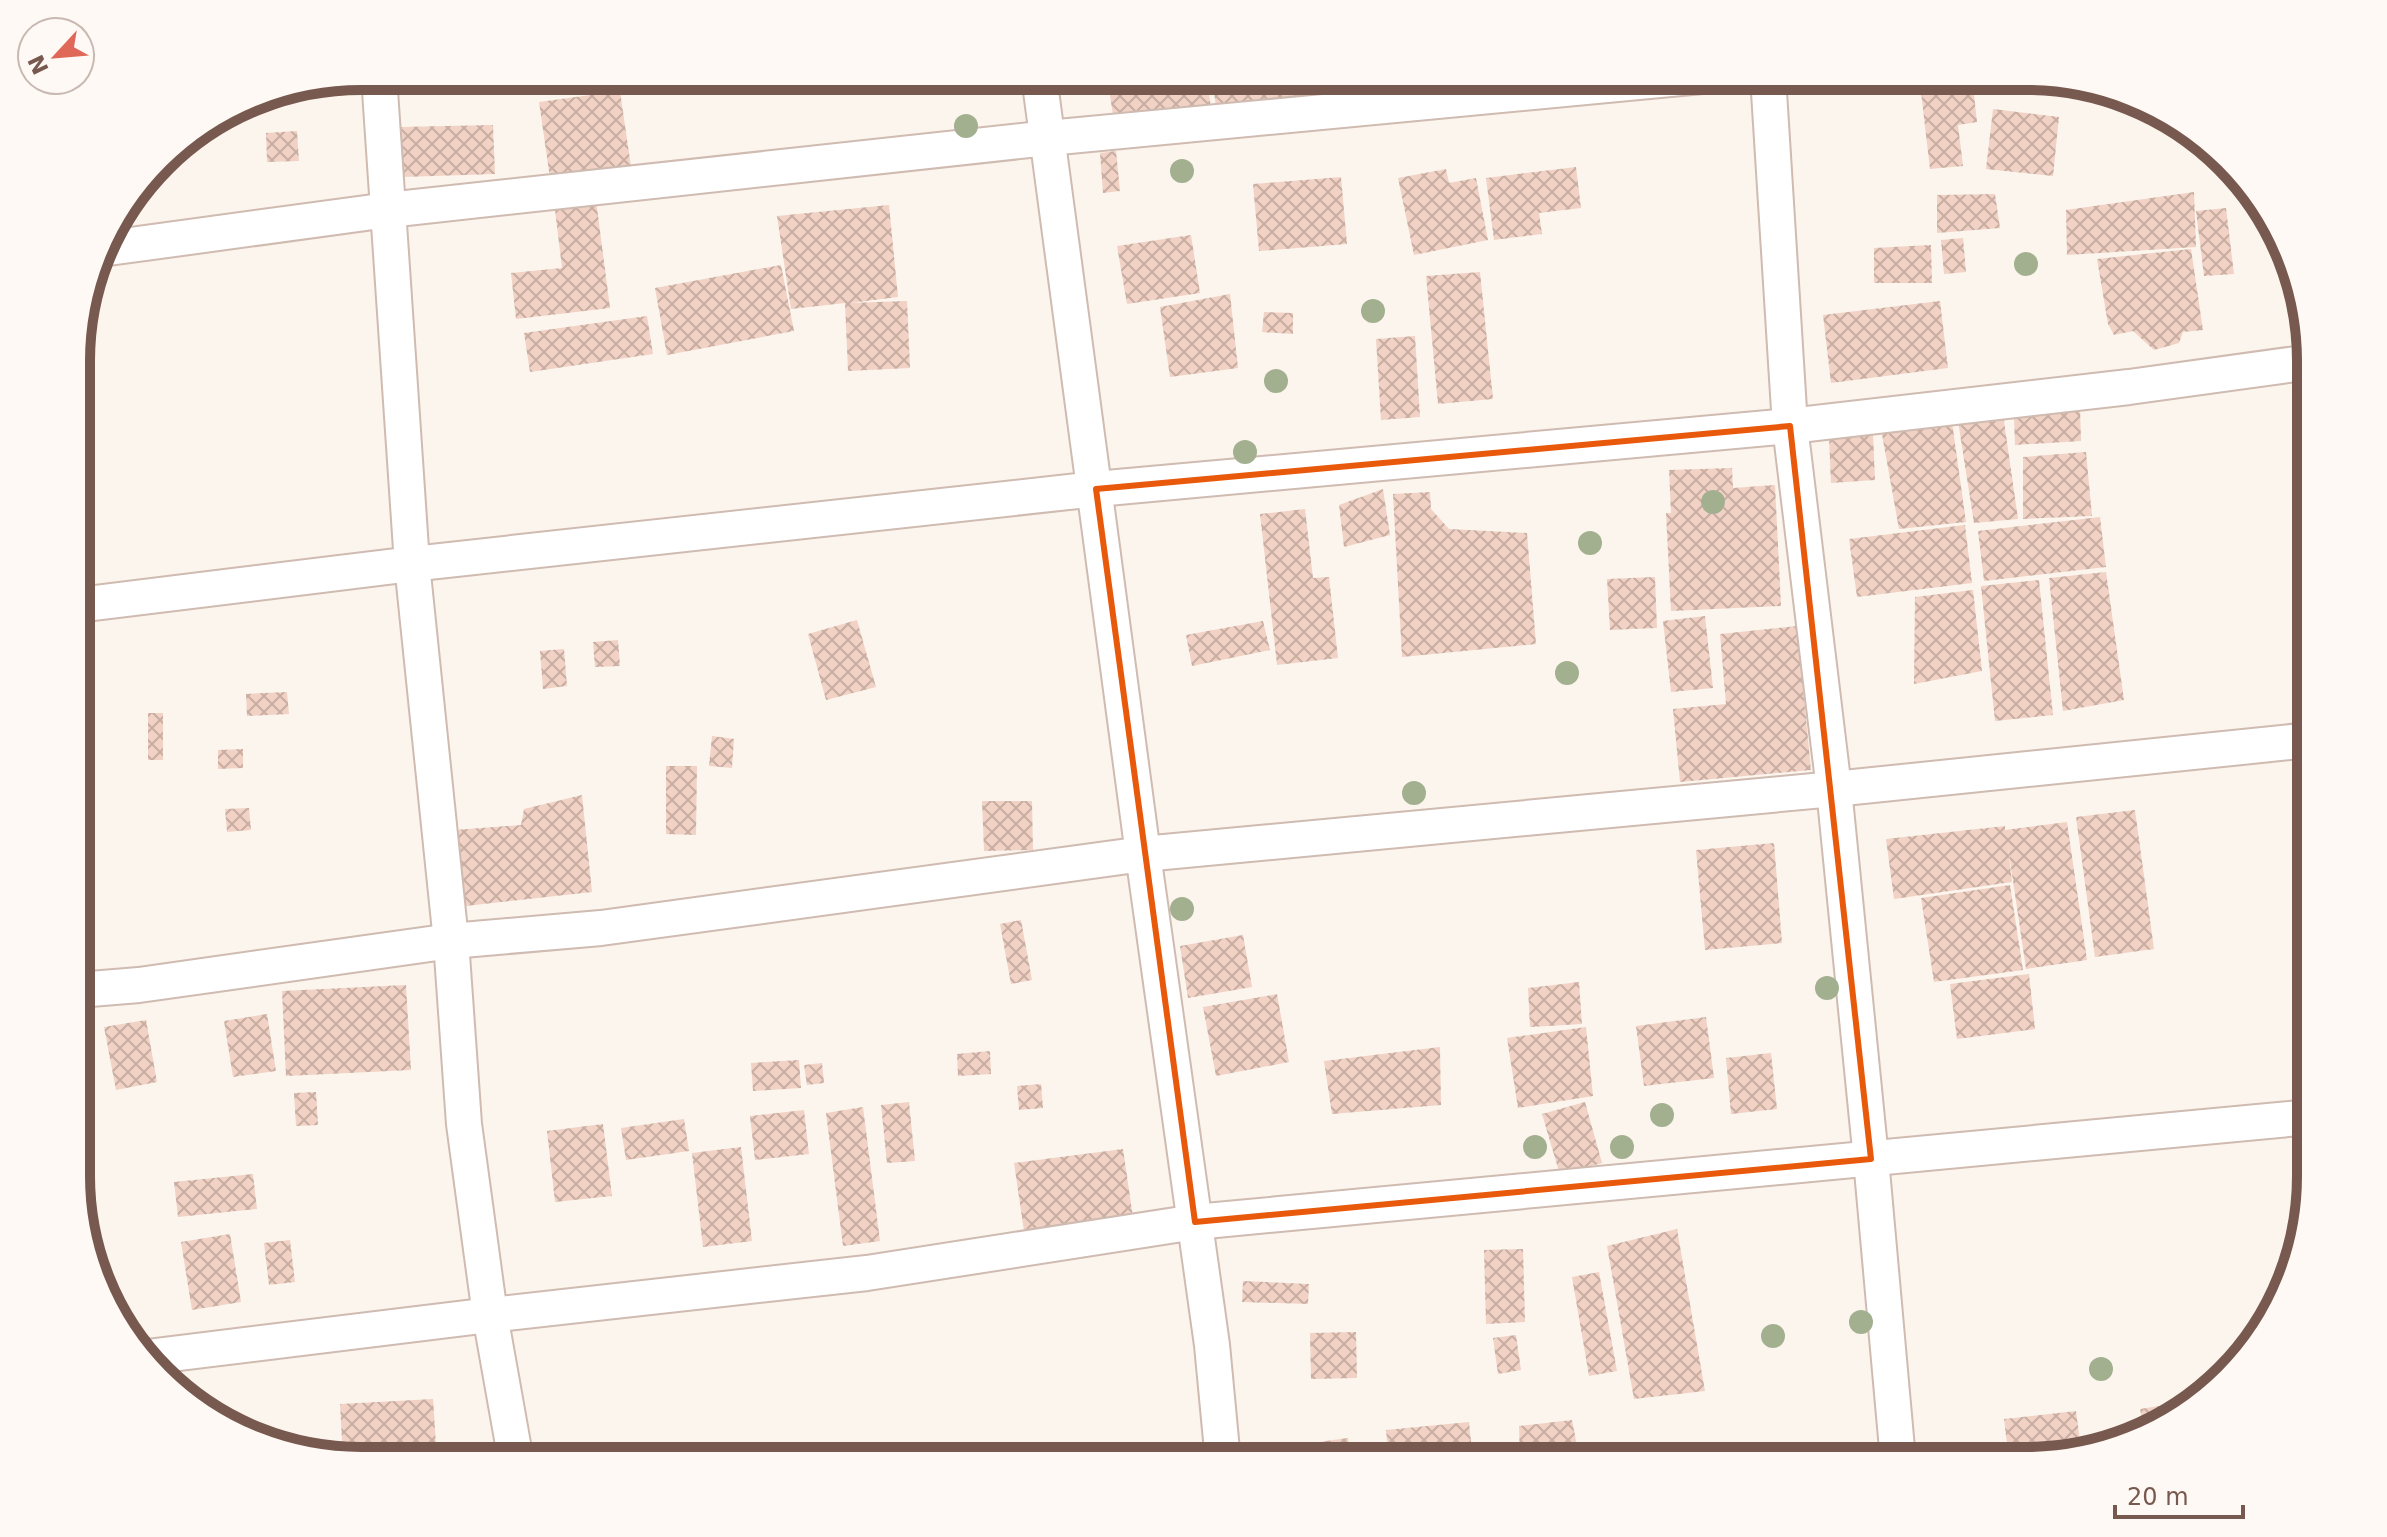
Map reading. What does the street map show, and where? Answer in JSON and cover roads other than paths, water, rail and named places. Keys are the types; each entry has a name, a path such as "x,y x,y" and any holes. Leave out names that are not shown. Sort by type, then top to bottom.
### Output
{"street":[{"path":"380,90 412,564 451,941 464,1124 490,1315 513,1447"},
{"path":"1041,90 1212,1345 1222,1446"},
{"path":"116,247 388,210 1048,138 1554,90"},
{"path":"1769,90 1790,426 1834,789 1897,1446"},
{"path":"90,604 412,564 1096,489 1790,426 2129,387 2296,364"},
{"path":"90,989 139,985 451,941 601,928 1143,854 1834,789 2296,741"},
{"path":"158,1356 867,1273 1195,1222 2296,1118"}]}
